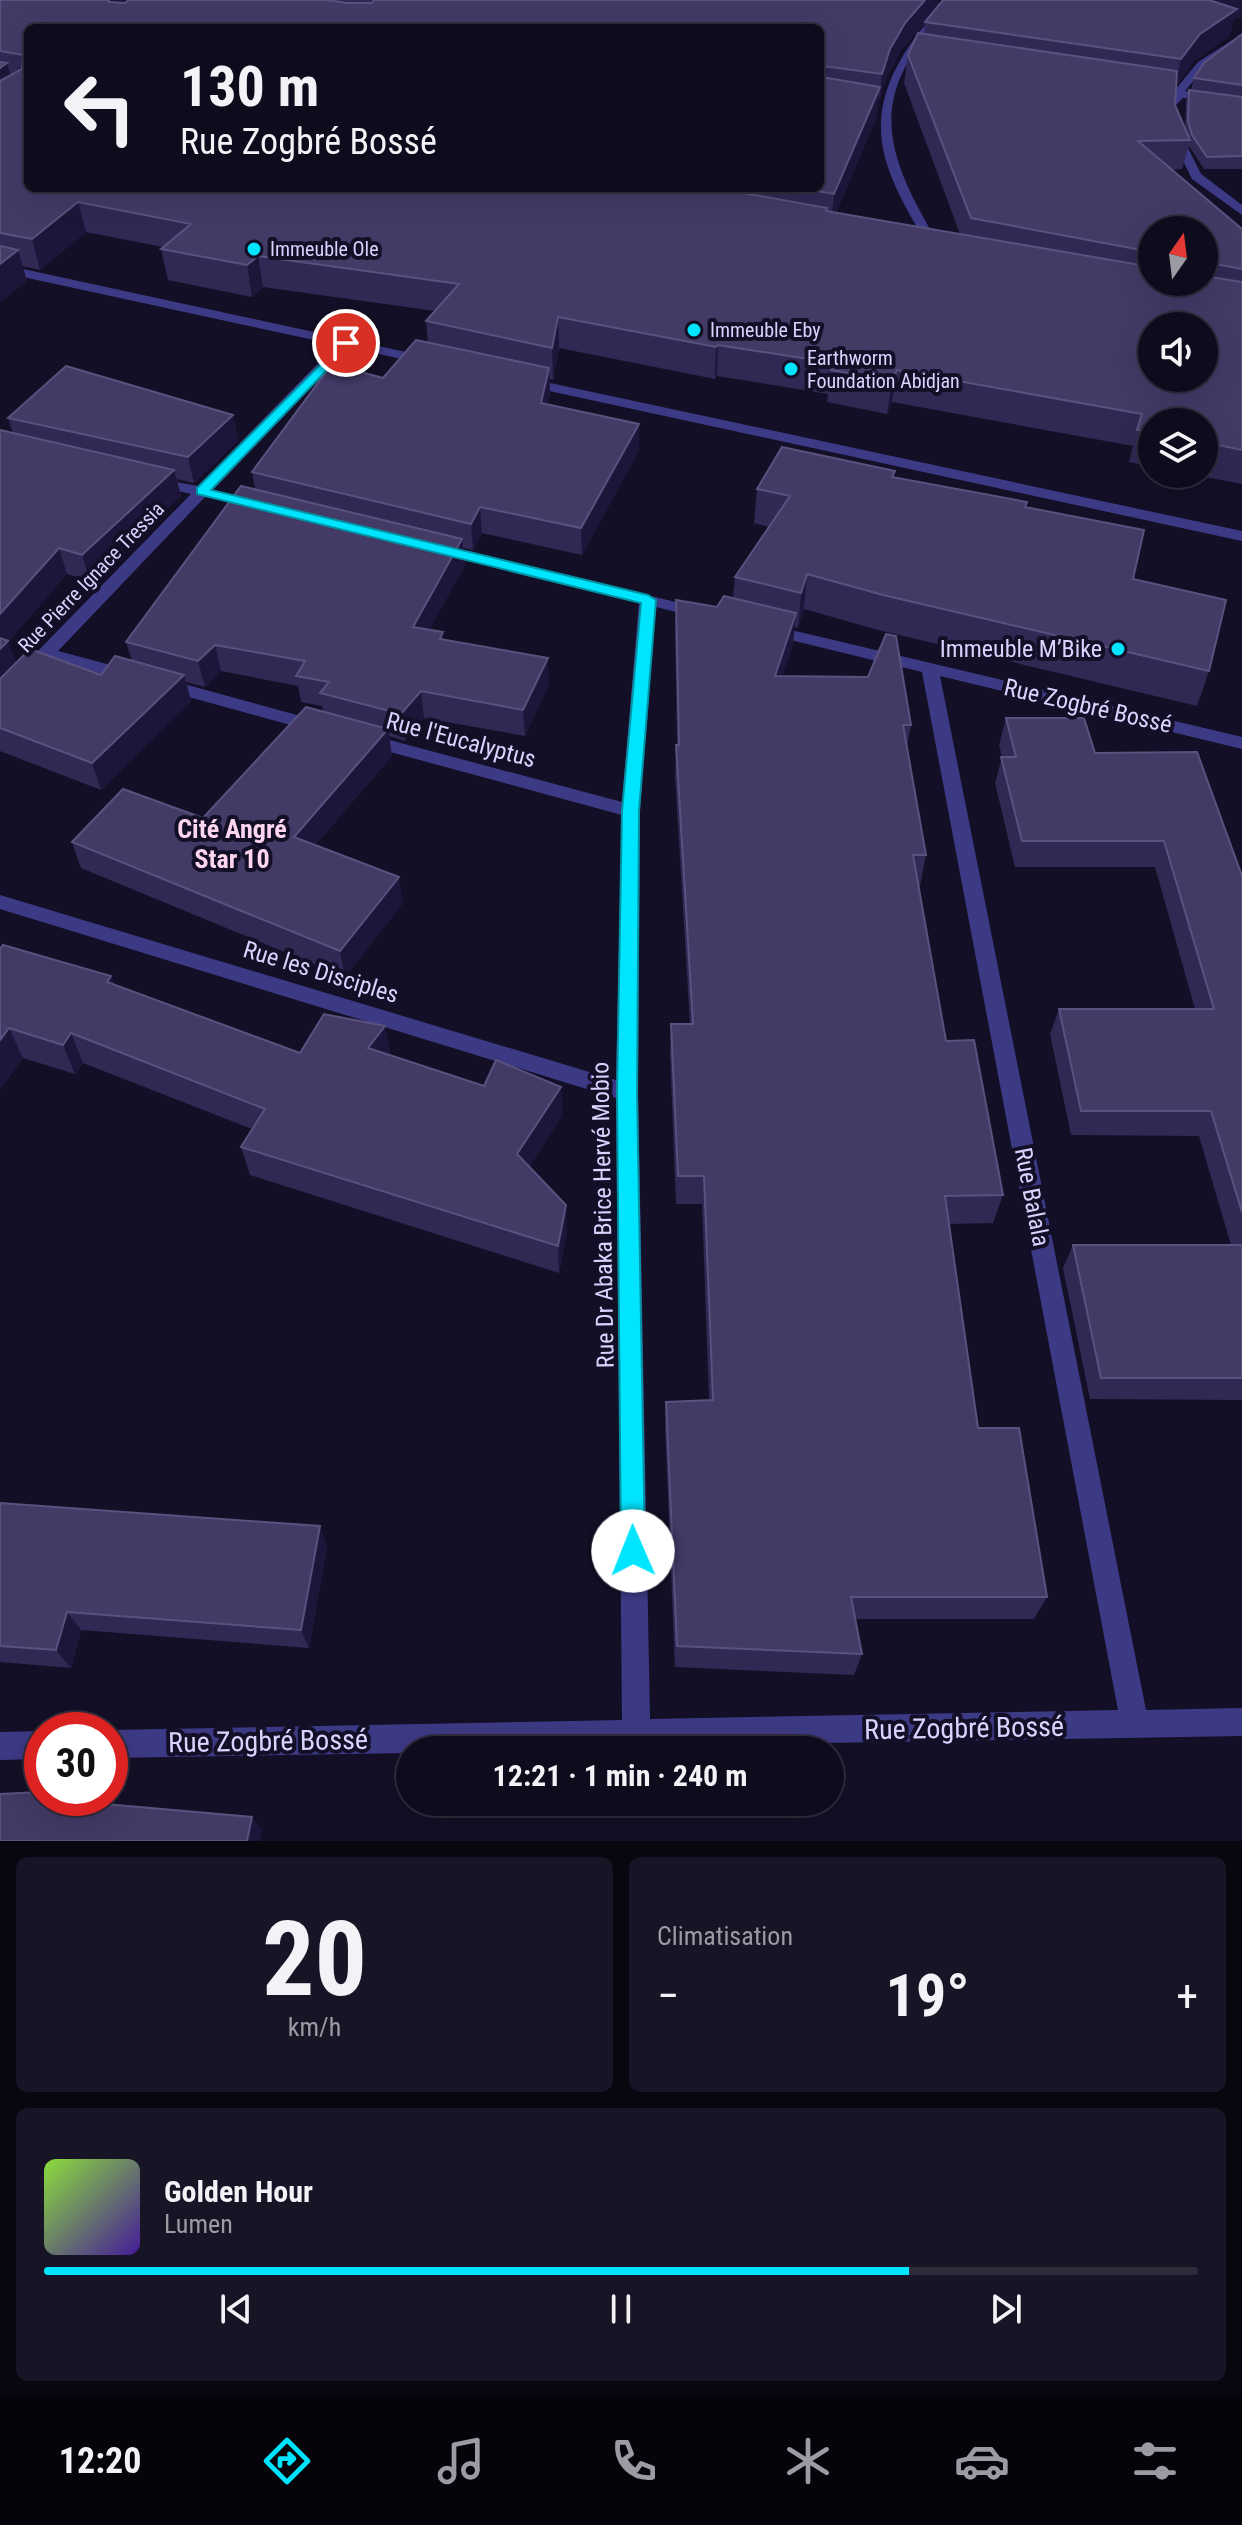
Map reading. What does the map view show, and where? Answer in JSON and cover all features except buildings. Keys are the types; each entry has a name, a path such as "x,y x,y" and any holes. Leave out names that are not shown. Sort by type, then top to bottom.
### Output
{"street":[{"path":"936,250 895,180 884,143 879,109 908,54 934,18 962,0"},
{"path":"935,4 950,6"},
{"path":"1242,37 1215,51 1178,94 1172,117 1185,156 1196,176 1242,211"},
{"path":"908,54 923,57"},
{"path":"1133,87 1242,104"},
{"path":"921,247 952,253"},
{"path":"0,268 438,363"},
{"name":"Rue Pierre Ignace Tressia","path":"28,672 346,343"},
{"path":"500,376 1242,536"},
{"path":"130,475 279,510"},
{"path":"417,544 723,618"},
{"name":"Rue Dr Abaka Brice Hervé Mobio","path":"636,1734 627,1092 631,811 648,600"},
{"name":"Rue Zogbré Bossé","path":"752,625 1242,743"},
{"name":"Rue l'Eucalyptus","path":"46,653 631,811"},
{"name":"Rue Balala","path":"930,669 1135,1725"},
{"name":"Rue les Disciples","path":"0,902 627,1092"},
{"name":"Rue Zogbré Bossé","path":"128,1744 1242,1722"},
{"path":"0,1746 24,1745"}],"place":[{"name":"Immeuble Ole","path":"254,249"},
{"name":"Immeuble Eby","path":"694,330"},
{"name":"Earthworm Foundation Abidjan","path":"791,369"},
{"name":"Immeuble M’Bike","path":"1118,649"}],"district":[{"name":"Cité Angré Star 10","path":"232,844"}],"route":[{"path":"346,343 202,491 648,600 631,811 627,1092 633,1551"}]}
